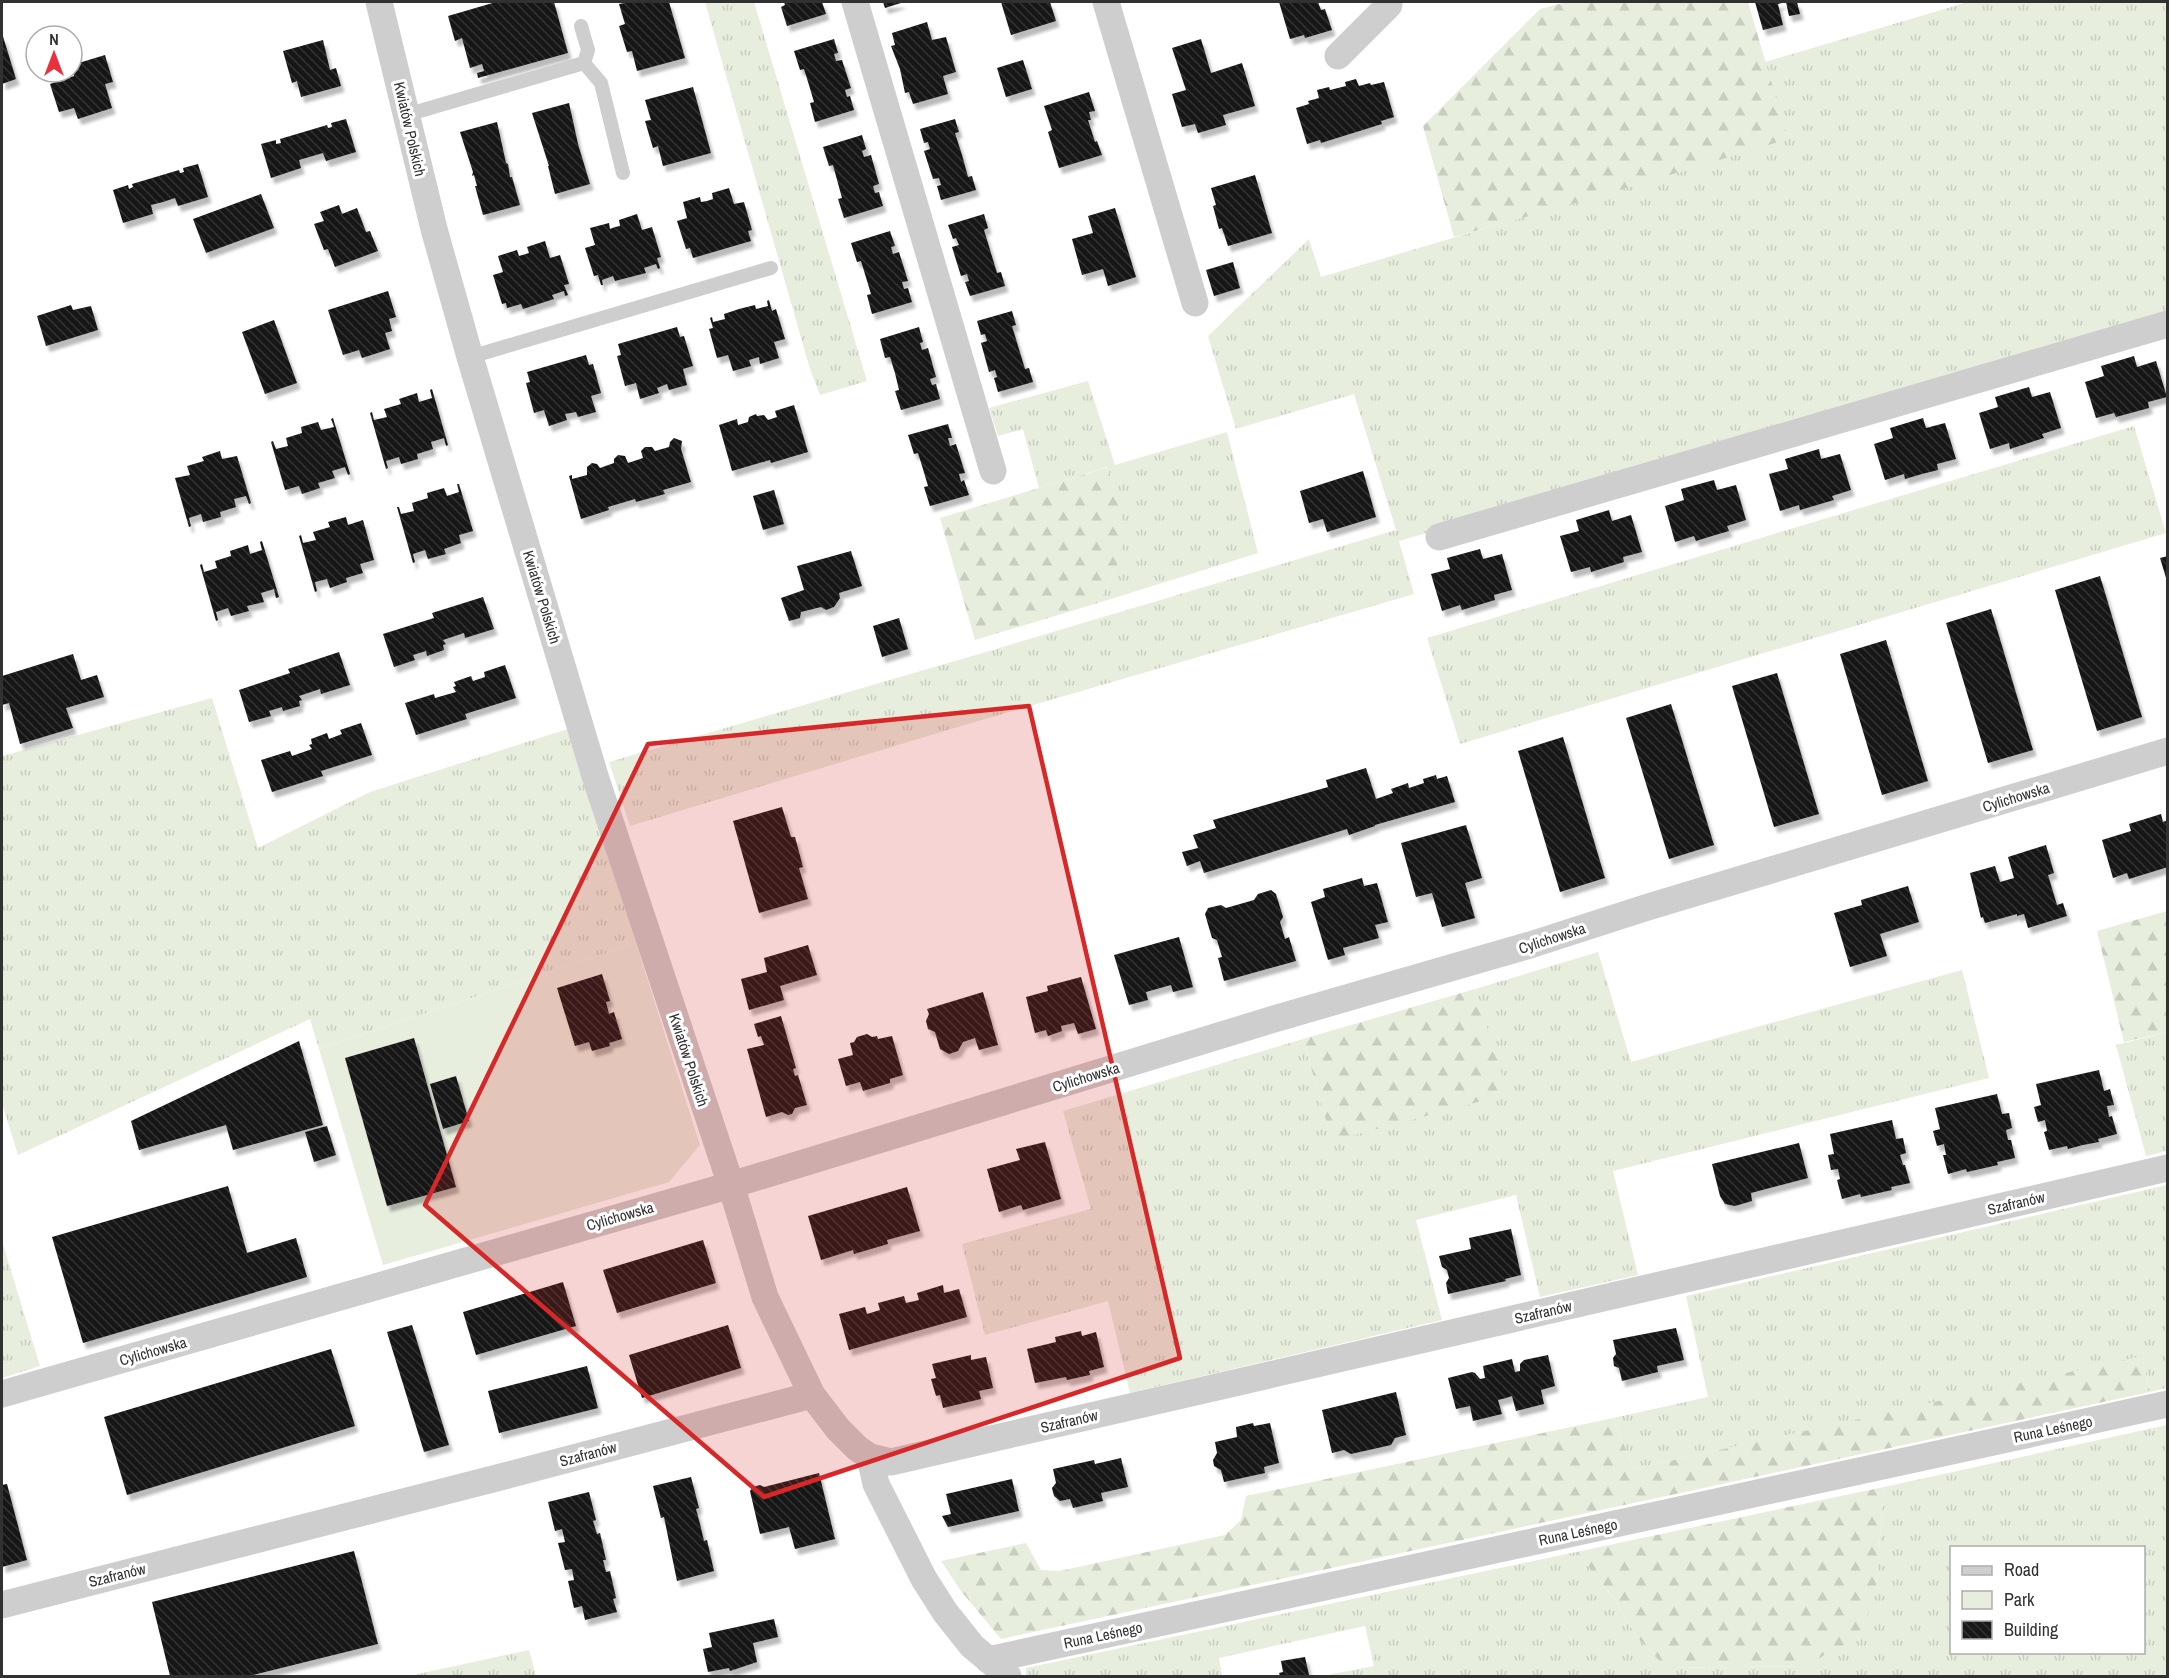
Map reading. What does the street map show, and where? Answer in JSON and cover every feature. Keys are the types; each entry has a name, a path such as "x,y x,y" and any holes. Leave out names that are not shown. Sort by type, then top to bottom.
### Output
{"street":[{"name":"Kwiatów Polskich","path":"379,2 434,229 594,776 731,1185 765,1297 812,1395"},
{"path":"855,2 993,471"},
{"path":"1106,2 1195,303"},
{"path":"1338,56 1389,5 1387,2"},
{"path":"1439,537 2168,324"},
{"name":"Cylichowska","path":"2,1394 731,1185 1274,1019 1530,945 1648,907 2168,751"},
{"name":"Szafranów","path":"870,1457 891,1462 903,1460 2168,1168"},
{"path":"812,1395 838,1429 856,1448 870,1457 876,1485 924,1580 972,1646 998,1668"},
{"name":"Szafranów","path":"2,1605 492,1480 812,1395"},
{"name":"Runa Leśnego","path":"998,1668 2168,1404"}],"lane":[{"path":"581,26 588,50 585,63"},
{"path":"406,115 585,63"},
{"path":"585,63 601,83 623,173"},
{"path":"470,357 771,268"}],"highlighted area":[{"path":"1029,706 1180,1358 764,1497 425,1205 648,744"}],"green space":[{"path":"705,2 754,2 867,381 820,395 810,369"},
{"path":"1567,2 1748,2 1788,139 1597,197 1454,237 1423,126 1540,9"},
{"path":"1968,2 2167,2 2167,316 1399,541 1414,594 951,729 630,826 609,762 1396,530 1354,394 1236,429 1208,336 1309,239 1321,277 1787,139 1765,62"},
{"path":"1088,381 1115,465 1227,432 1258,553 1098,603 1119,562 1107,467 1039,488 1023,429 998,436 989,408"},
{"path":"2134,426 2166,533 1460,744 1427,638"},
{"path":"1108,467 1124,527 1119,562 1098,603 975,640 940,518"},
{"path":"212,698 258,848 370,792 568,729 636,943 319,1049 310,1019 18,1155 2,1103 2,756"},
{"path":"2167,911 2167,1032 2124,1042 2097,931"},
{"path":"636,943 700,1145 669,1182 383,1265 319,1049"},
{"path":"1598,952 1631,1062 1962,970 1989,1078 1613,1171 1638,1275 1540,1297 1516,1195 1416,1220 1442,1320 1130,1393 1108,1301 985,1335 962,1244 1091,1209 1063,1111 1303,1039 1332,1140 1507,1094 1475,989"},
{"path":"1475,989 1508,1094 1332,1141 1303,1039"},
{"path":"2167,1032 2167,1151 2146,1156 2116,1045"},
{"path":"2167,1185 2167,1388 2150,1392 2142,1357 1634,1469 1613,1418 1708,1397 1686,1296"},
{"path":"2,1241 40,1366 2,1378"},
{"path":"2142,1356 2150,1392 1001,1639 961,1591 941,1561 1026,1543 1041,1570 1060,1571 1225,1535 1241,1520 1246,1496 1613,1418 1634,1469"},
{"path":"2167,1425 2167,1676 1322,1676 1374,1666 1365,1626 1219,1658 1222,1676 1026,1676 1026,1668 1576,1552 1613,1597 1637,1637 1666,1668 1804,1666 1876,1590 1884,1487"},
{"path":"1884,1487 1876,1590 1861,1636 1804,1666 1666,1668 1637,1637 1613,1597 1576,1552"},
{"path":"529,1650 536,1676 409,1676"}],"building":[{"path":"496,2 554,2 568,53 478,78 477,73 484,71 482,64 470,68 462,38 455,41 448,16"},
{"path":"669,2 685,58 637,71 632,51 627,52 619,26 625,24 619,4"},
{"path":"784,2 822,2 826,14 787,26 781,7 785,5"},
{"path":"883,2 904,2 885,8"},
{"path":"1001,2 1050,2 1056,21 1011,35"},
{"path":"1279,2 1318,2 1321,10 1325,9 1332,30 1305,38 1304,35 1290,39"},
{"path":"1755,2 1786,2 1778,4 1783,25 1763,30"},
{"path":"1786,2 1797,2 1800,14 1789,16"},
{"path":"927,22 932,40 946,37 956,72 943,76 948,94 913,104 909,92 905,93 900,69 891,46 895,45 892,33"},
{"path":"2,33 16,79 2,84"},
{"path":"834,39 838,53 834,54 836,61 842,60 851,88 845,90 847,97 850,96 854,110 815,122 810,103 814,102 809,85 804,69 800,70 794,51"},
{"path":"1201,39 1211,73 1242,63 1255,106 1223,115 1226,125 1198,133 1195,124 1182,127 1172,94 1186,90 1172,48"},
{"path":"323,40 330,70 336,68 341,86 301,97 297,81 292,83 283,51"},
{"path":"105,55 113,82 105,84 112,108 78,119 74,108 59,112 50,84 84,84 84,61"},
{"path":"1023,60 1032,89 1006,97 997,68"},
{"path":"1356,79 1359,86 1384,82 1394,117 1381,121 1382,124 1321,143 1320,140 1307,144 1296,108 1319,98 1317,90 1346,86 1345,82"},
{"path":"693,87 711,153 663,166 658,146 653,148 645,121 651,120 645,100"},
{"path":"1089,92 1095,111 1089,112 1091,120 1088,120 1102,155 1059,168 1048,132 1052,130 1044,106"},
{"path":"569,103 590,184 555,194 549,166 532,113"},
{"path":"346,119 356,152 326,161 323,153 299,160 301,168 271,178 261,144 276,140 276,144 281,143 280,139 327,125 328,128 332,127 331,123"},
{"path":"955,119 959,132 955,133 968,177 972,176 976,190 941,200 937,186 941,185 939,178 933,179 924,151 930,149 928,142 924,143 920,129"},
{"path":"497,122 506,163 520,205 483,215 474,175 472,176 473,172 460,132"},
{"path":"862,135 866,149 862,151 864,157 871,155 879,184 873,186 875,193 879,192 883,206 844,218 838,199 842,198 833,165 829,166 823,147"},
{"path":"198,164 208,197 178,206 175,198 151,205 153,214 123,223 113,190 128,185 129,189 133,187 132,184 179,170 180,173 184,172 183,168"},
{"path":"1255,175 1272,233 1228,246 1222,228 1219,229 1211,188"},
{"path":"729,188 734,204 744,202 752,230 748,231 751,241 693,258 690,248 686,249 677,221 687,218 683,202 700,197 701,202 707,201 713,199 712,193"},
{"path":"261,194 274,228 206,253 193,219"},
{"path":"339,205 342,214 357,208 366,232 370,231 378,251 335,267 328,249 324,250 314,224 324,221 320,212"},
{"path":"1115,208 1136,277 1108,286 1103,269 1082,275 1072,239 1093,233 1088,216"},
{"path":"637,214 642,230 652,227 661,257 657,258 660,268 658,269 656,264 644,268 646,273 615,281 613,276 602,280 603,285 601,285 598,275 594,276 585,248 595,245 590,228 609,223 610,229 620,226 619,220"},
{"path":"984,214 988,228 984,230 997,273 1001,272 1005,286 970,296 965,282 969,281 967,274 961,276 952,247 959,245 956,238 953,239 948,225"},
{"path":"890,231 895,246 891,247 893,254 899,252 908,281 902,282 904,289 908,288 912,302 872,314 867,295 871,294 861,261 857,262 851,243"},
{"path":"545,241 550,258 560,255 569,284 564,285 568,295 565,296 564,291 552,295 554,299 523,309 521,304 507,308 506,303 502,304 493,275 503,272 498,256 517,250 519,256 529,253 527,247"},
{"path":"1233,262 1240,288 1214,296 1206,270"},
{"path":"388,291 396,317 389,319 392,331 385,333 390,349 362,358 359,350 343,355 328,310"},
{"path":"769,300 772,311 776,309 785,339 774,342 779,358 760,364 759,357 749,360 751,366 733,371 728,355 717,358 709,329 713,328 710,318 712,317 713,322 725,319 724,314 739,309 755,305 756,309 768,306 767,301"},
{"path":"71,305 73,310 91,306 98,330 46,346 37,316"},
{"path":"1012,311 1016,325 1012,326 1025,369 1029,368 1033,382 998,392 994,378 997,377 995,370 989,372 981,343 987,341 985,334 981,335 977,321"},
{"path":"274,320 297,383 265,394 242,332"},
{"path":"677,327 680,337 684,336 693,366 683,369 687,385 669,390 667,384 657,388 659,393 640,399 636,383 625,386 617,356 621,355 618,344"},
{"path":"919,327 923,342 920,343 922,350 928,348 936,377 930,379 932,385 936,384 940,399 901,410 895,391 899,390 895,373 890,357 885,358 880,339"},
{"path":"586,355 589,365 593,364 601,393 591,396 596,412 578,417 576,412 565,414 567,420 549,426 544,410 534,413 526,383 530,382 527,372"},
{"path":"2134,356 2137,367 2156,361 2167,397 2148,402 2149,408 2116,417 2114,413 2096,418 2085,382 2104,376 2101,366"},
{"path":"2029,387 2032,397 2050,392 2061,428 2042,434 2044,438 2010,449 2009,443 1990,449 1979,413 1998,407 1995,397"},
{"path":"432,389 448,445 446,446 444,438 431,442 433,449 417,454 418,459 401,464 399,457 386,461 388,468 386,469 370,413 372,412 374,420 387,417 384,409 401,404 399,399 417,393 419,402 432,398 430,390"},
{"path":"794,405 808,452 732,471 719,425 737,419 738,425 748,422 749,417 756,414 757,416 764,415 768,420 777,417 775,411"},
{"path":"333,418 350,474 348,475 345,467 332,471 335,478 318,483 320,488 302,494 299,486 285,490 271,442 273,441 276,449 288,446 286,438 302,433 301,427 318,422 321,430 334,427 331,419"},
{"path":"1923,418 1926,428 1945,423 1956,459 1937,464 1938,470 1905,479 1904,474 1885,480 1874,444 1893,438 1890,428"},
{"path":"948,424 952,438 948,438 950,446 956,444 965,473 959,474 961,482 964,480 969,495 930,506 924,487 928,486 923,469 918,453 914,454 908,435"},
{"path":"674,438 682,441 681,449 691,482 663,490 665,494 608,507 609,510 581,519 569,476 572,475 572,479 587,475 587,467 592,463 597,464 600,468 614,463 618,455 625,456 628,463 643,458 641,451 645,447 652,447 655,451 669,447"},
{"path":"1819,449 1821,459 1840,454 1851,490 1832,496 1834,500 1800,510 1799,505 1780,511 1769,474 1788,469 1785,459"},
{"path":"220,451 222,459 237,456 251,503 249,504 246,496 234,499 236,507 220,512 221,517 203,522 201,514 189,518 191,526 189,527 175,478 190,475 187,466 204,461 202,457"},
{"path":"1363,471 1376,517 1327,532 1323,519 1309,523 1300,491"},
{"path":"1714,480 1717,490 1736,485 1746,520 1727,526 1729,531 1696,541 1694,536 1675,542 1665,506 1684,500 1681,489"},
{"path":"457,484 459,484 473,531 459,535 461,543 444,549 446,554 428,559 425,550 413,554 415,562 413,563 397,507 401,514 414,511 412,503 428,498 427,493 444,488 447,496 459,492"},
{"path":"774,490 784,524 763,530 753,496"},
{"path":"1609,510 1612,521 1631,515 1642,552 1623,557 1624,562 1591,572 1590,567 1571,572 1560,536 1579,531 1576,520"},
{"path":"346,517 348,525 363,520 374,560 360,564 363,573 346,578 347,582 330,588 327,579 315,582 317,591 315,592 299,536 301,535 303,543 316,540 313,532 330,527 328,522"},
{"path":"262,541 279,597 276,598 274,589 261,593 264,602 247,606 249,611 231,616 228,608 216,612 218,620 216,621 200,565 202,564 204,572 217,568 215,561 231,556 230,551 248,545 250,554 262,550 260,542"},
{"path":"1480,549 1483,559 1502,554 1512,590 1494,595 1495,600 1462,610 1460,605 1442,611 1431,574 1450,569 1447,558"},
{"path":"851,551 862,586 839,593 840,598 834,607 826,610 821,607 801,612 800,618 789,621 781,598 804,590 797,566"},
{"path":"2168,556 2168,581 2167,581 2160,558"},
{"path":"2100,576 2142,717 2097,731 2055,590"},
{"path":"483,597 494,629 465,638 464,633 443,640 446,644 443,645 444,650 427,656 426,651 413,655 415,660 394,667 383,634 434,618 432,613"},
{"path":"1991,609 2033,750 1988,763 1946,623"},
{"path":"899,618 908,649 882,657 873,626"},
{"path":"1886,640 1928,781 1882,795 1840,654"},
{"path":"339,652 350,685 321,694 320,689 299,696 302,700 299,701 300,706 283,711 282,707 269,711 271,716 249,722 239,690 290,673 288,669"},
{"path":"73,654 81,680 97,675 104,697 66,708 73,728 20,744 9,703 2,705 2,676"},
{"path":"505,665 516,698 465,714 467,719 416,735 405,703 434,694 435,698 456,692 453,687 456,686 454,682 471,676 473,681 485,677 484,672"},
{"path":"1777,673 1819,814 1774,827 1732,686"},
{"path":"1671,704 1714,845 1669,859 1626,718"},
{"path":"361,723 372,755 321,771 323,776 272,792 261,760 290,751 292,756 312,749 309,745 312,744 311,739 327,733 329,739 342,734 340,730"},
{"path":"1563,737 1605,878 1560,892 1518,751"},
{"path":"1366,768 1376,799 1393,793 1391,789 1408,783 1409,788 1424,783 1423,779 1436,775 1437,779 1447,776 1455,802 1375,825 1349,835 1347,829 1204,873 1200,861 1187,866 1182,852 1198,848 1193,835 1216,828 1213,820 1328,787 1326,780"},
{"path":"782,807 791,837 795,837 803,867 799,868 808,899 759,913 733,821"},
{"path":"2161,814 2163,822 2168,820 2168,867 2129,879 2127,873 2113,878 2102,840 2131,831 2129,824"},
{"path":"1466,825 1482,878 1465,883 1475,918 1442,927 1432,893 1416,897 1401,843"},
{"path":"2046,845 2054,873 2048,875 2057,905 2063,903 2067,916 2028,928 2024,914 1985,923 1983,917 1981,918 1970,873 1995,866 2000,882 2014,878 2008,857"},
{"path":"1362,878 1364,886 1377,883 1388,922 1375,925 1379,938 1343,948 1345,955 1328,960 1311,902 1325,897 1323,889"},
{"path":"1908,886 1919,922 1880,934 1887,956 1850,967 1834,913 1862,905 1861,900"},
{"path":"1271,890 1276,894 1283,917 1280,922 1285,939 1289,937 1296,961 1224,981 1218,958 1222,957 1217,940 1212,938 1205,914 1208,908 1221,905 1226,908 1254,900 1258,894"},
{"path":"1179,937 1193,987 1173,992 1171,985 1146,992 1148,1000 1129,1005 1114,955"},
{"path":"808,945 817,975 780,986 784,1000 749,1010 741,979 767,972 764,958"},
{"path":"602,974 610,1001 606,1002 609,1014 614,1012 622,1039 609,1043 610,1046 592,1051 589,1042 575,1046 557,988"},
{"path":"1081,977 1096,1029 1078,1034 1074,1023 1061,1026 1062,1031 1048,1036 1046,1030 1035,1033 1026,997 1048,991 1047,986"},
{"path":"983,992 998,1045 979,1050 975,1038 963,1042 958,1051 949,1054 940,1049 935,1032 928,1029 927,1009"},
{"path":"781,1016 796,1068 793,1069 795,1076 798,1075 807,1105 795,1108 792,1114 782,1112 766,1117 747,1049 764,1045 761,1036 758,1037 754,1024"},
{"path":"867,1034 872,1037 877,1036 878,1039 892,1036 903,1075 890,1079 890,1083 863,1091 860,1082 846,1086 838,1059 853,1055 850,1043 854,1042 857,1037"},
{"path":"414,1038 456,1187 387,1206 345,1058"},
{"path":"299,1041 323,1125 233,1150 226,1125 139,1150 131,1121"},
{"path":"2099,1070 2104,1091 2110,1089 2114,1105 2107,1106 2109,1117 2112,1116 2117,1134 2098,1139 2099,1142 2068,1149 2067,1146 2049,1150 2044,1132 2047,1131 2045,1120 2038,1122 2034,1107 2041,1105 2036,1084"},
{"path":"456,1076 469,1121 443,1129 430,1084"},
{"path":"1997,1094 2002,1114 2009,1113 2012,1128 2006,1130 2015,1158 1997,1162 1998,1165 1948,1174 1943,1155 1946,1155 1944,1144 1937,1146 1933,1131 1940,1129 1935,1108"},
{"path":"1892,1120 1896,1139 1903,1138 1906,1153 1900,1155 1910,1183 1891,1187 1892,1190 1842,1199 1837,1180 1840,1179 1838,1169 1831,1170 1828,1155 1834,1154 1830,1134"},
{"path":"327,1126 336,1155 314,1162 305,1132"},
{"path":"1045,1142 1061,1199 1023,1210 1021,1205 999,1212 987,1169 1020,1160 1016,1149"},
{"path":"1799,1143 1808,1178 1751,1193 1752,1201 1735,1206 1725,1204 1720,1196 1712,1164"},
{"path":"228,1186 247,1253 296,1238 307,1277 83,1343 52,1237"},
{"path":"907,1187 920,1231 887,1240 888,1244 854,1254 853,1250 821,1260 808,1216"},
{"path":"1511,1229 1521,1275 1505,1279 1506,1281 1448,1294 1446,1283 1449,1278 1447,1270 1442,1267 1439,1256 1471,1249 1469,1238"},
{"path":"703,1240 716,1283 617,1313 603,1270"},
{"path":"563,1282 576,1326 476,1355 463,1312"},
{"path":"943,1285 944,1293 959,1289 967,1317 849,1350 839,1314 865,1307 867,1314 880,1310 878,1303 904,1296 906,1303 919,1300 917,1293"},
{"path":"412,1325 449,1445 424,1452 387,1332"},
{"path":"728,1325 741,1368 642,1398 629,1355"},
{"path":"1676,1328 1684,1360 1657,1366 1658,1372 1622,1381 1619,1368 1614,1366 1613,1358 1616,1354 1613,1340"},
{"path":"1081,1331 1082,1336 1096,1332 1104,1367 1089,1371 1090,1375 1035,1383 1027,1349 1056,1342 1055,1337"},
{"path":"331,1349 355,1426 127,1495 104,1417"},
{"path":"971,1355 971,1360 986,1357 993,1388 979,1391 981,1399 943,1408 940,1395 936,1396 931,1379 936,1378 932,1364"},
{"path":"1548,1355 1555,1386 1541,1390 1544,1404 1516,1411 1512,1396 1498,1400 1502,1414 1473,1421 1470,1406 1456,1409 1448,1378 1472,1372 1480,1379 1485,1378 1483,1366 1512,1359 1515,1372 1520,1371 1520,1364 1524,1360"},
{"path":"587,1366 598,1408 499,1433 488,1391"},
{"path":"1396,1392 1406,1435 1395,1438 1391,1445 1351,1454 1344,1450 1332,1453 1322,1410"},
{"path":"1253,1423 1254,1426 1270,1423 1279,1463 1264,1467 1265,1473 1224,1482 1221,1470 1214,1466 1213,1460 1217,1453 1215,1442 1237,1437 1236,1427"},
{"path":"1121,1458 1128,1487 1101,1493 1103,1501 1073,1508 1070,1499 1060,1501 1054,1496 1052,1488 1056,1483 1053,1469 1094,1460 1095,1464"},
{"path":"819,1473 835,1539 795,1549 789,1527 760,1534 750,1491 753,1487 760,1485 764,1487"},
{"path":"691,1477 699,1508 696,1509 704,1541 707,1540 714,1571 677,1581 664,1517 661,1518 653,1486"},
{"path":"1012,1479 1019,1511 948,1527 942,1516 951,1514 946,1494"},
{"path":"7,1484 27,1560 2,1567 2,1485"},
{"path":"589,1492 596,1520 593,1521 597,1534 600,1533 606,1560 603,1560 606,1572 610,1571 617,1612 585,1620 582,1606 574,1608 568,1581 574,1580 572,1569 565,1570 558,1543 565,1542 562,1529 555,1531 548,1502"},
{"path":"354,1551 378,1644 249,1676 170,1676 152,1602"},
{"path":"774,1619 778,1637 753,1643 757,1662 730,1671 729,1668 708,1672 703,1649 712,1647 709,1633"},
{"path":"1305,1657 1309,1675 1280,1676 1279,1673 1283,1672 1281,1661"}]}
